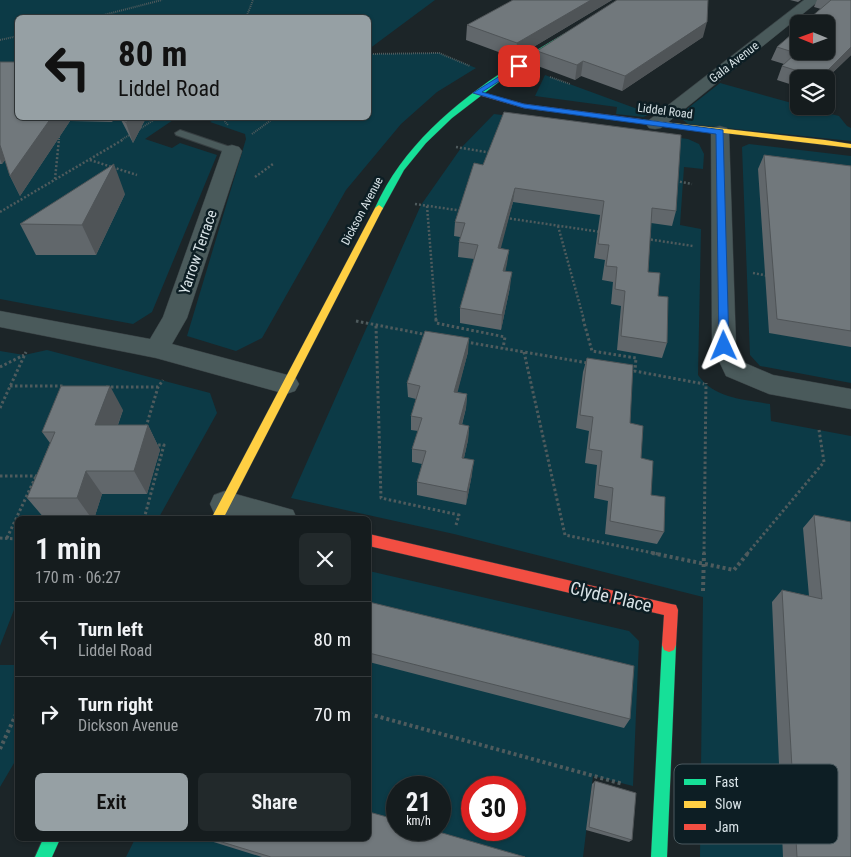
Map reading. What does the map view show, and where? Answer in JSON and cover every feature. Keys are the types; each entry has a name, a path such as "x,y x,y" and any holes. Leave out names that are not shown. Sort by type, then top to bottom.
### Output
{"street":[{"name":"Dickson Avenue","path":"221,512 286,384 401,168 448,116 477,93 498,78 626,0"},
{"name":"Gala Avenue","path":"655,124 813,0"},
{"name":"Liddel Road","path":"477,93 524,106 720,132 798,138 851,146"},
{"path":"720,132 724,346 735,369 769,384 851,399"},
{"name":"Yarrow Terrace","path":"156,349 175,318 232,151"},
{"path":"0,319 156,349 286,384"},
{"path":"221,512 256,516"},
{"name":"Clyde Place","path":"371,541 448,560 671,610 659,857"},
{"path":"43,857 51,841"}],"lane":[{"path":"180,133 232,151"}],"path":[{"path":"104,15 162,0"},
{"path":"247,15 253,0"},
{"path":"0,42 15,37"},
{"path":"371,54 439,53 498,78"},
{"path":"0,212 155,120"},
{"path":"55,180 59,127"},
{"path":"461,148 495,153"},
{"path":"90,160 136,175"},
{"path":"674,181 682,182"},
{"path":"421,204 464,211"},
{"path":"427,206 436,323 505,337 502,348"},
{"path":"502,217 604,233"},
{"path":"558,226 592,351 636,358 635,371"},
{"path":"642,239 723,251"},
{"path":"759,274 777,277"},
{"path":"368,324 434,336"},
{"path":"0,408 38,325"},
{"path":"376,326 381,498 459,515 448,560"},
{"path":"464,342 589,363"},
{"path":"524,352 565,535 734,570 824,462 819,430"},
{"path":"146,428 158,387 180,355"},
{"path":"0,367 24,356"},
{"path":"626,370 704,384 735,369"},
{"path":"671,610 703,597 704,384"},
{"path":"10,386 69,386"},
{"path":"99,387 158,387"},
{"path":"145,516 164,445 149,445"},
{"path":"0,476 44,476"},
{"path":"17,516 36,476"},
{"path":"7,538 15,521"},
{"path":"0,538 15,539"},
{"path":"371,715 662,794"},
{"path":"0,749 15,716"}],"shaded area":[{"path":"0,0 435,0 371,48 371,15 15,15 15,120 173,120 145,139 172,148 180,143 217,155 152,312 133,324 0,299"},
{"path":"439,53 476,68 437,92 401,124 346,190 262,338 236,351 187,336 246,139 245,134 210,122 213,120 371,120 371,54"},
{"path":"545,75 651,114 643,117 616,114 617,107 535,96"},
{"path":"720,83 790,102 790,115 839,116 851,128 851,141 688,124 678,116"},
{"path":"494,114 688,139 699,144 704,154 703,169 684,167 680,225 701,229 698,375 713,389 730,397 770,404 771,421 851,436 851,857 700,857 700,844 838,844 838,764 701,764 703,597 454,534 291,498 421,205 461,148"},
{"path":"749,144 851,156 851,383 760,366 750,355 742,147"},
{"path":"47,350 210,393 217,413 160,516 15,516 15,607 0,646 0,351 24,355"},
{"path":"371,571 629,631 639,641 633,786 593,776 583,857 126,857 134,841 371,841"},
{"path":"0,665 15,665 15,761 0,787"}],"building":[{"path":"513,0 591,0 517,43 467,25"},
{"path":"617,0 708,0 707,22 625,76 583,61 577,65 537,51"},
{"path":"831,0 851,0 851,47 828,70 795,70 782,66 790,59 835,60 835,15 814,15"},
{"path":"790,36 790,51 777,47"},
{"path":"0,62 15,62 15,120 50,120 10,176 0,145"},
{"path":"504,112 681,135 676,211 652,208 648,272 660,273 658,296 668,297 667,343 621,336 625,291 615,289 617,267 606,266 609,245 598,244 604,201 515,188 498,248 509,250 503,271 512,272 502,315 460,308 478,245 459,242 465,223 455,222 474,163 483,165"},
{"path":"764,155 851,166 851,331 777,319"},
{"path":"114,164 82,225 20,224"},
{"path":"425,331 469,338 454,392 467,394 459,424 469,426 462,458 474,460 467,492 417,482 426,451 412,449 422,418 411,416 420,386 407,383"},
{"path":"587,358 633,365 630,423 643,426 641,458 653,461 651,495 665,497 664,532 610,521 613,488 598,485 602,451 589,449 593,417 580,415"},
{"path":"61,386 110,386 95,425 148,425 134,471 86,471 77,498 27,498 55,432 42,432"},
{"path":"814,515 851,522 851,857 797,857 796,844 838,844 838,764 792,764 782,590 822,599"},
{"path":"371,602 634,666 630,719 371,654"},
{"path":"595,781 636,793 632,840 589,827"},
{"path":"371,813 386,817 386,841 451,841 451,836 461,838 461,841 470,841 525,857 271,857 219,841 371,841"}],"traffic: fast":[{"path":"379,208 401,168 449,116 476,94 535,54 626,0"},
{"path":"659,857 669,645"},
{"path":"43,857 51,841"}],"traffic: slow":[{"path":"640,121 851,146"},
{"path":"219,516 379,208"}],"traffic: jam":[{"path":"477,93 524,106 640,121"},
{"path":"371,540 671,610 669,645"}],"route":[{"path":"519,66 477,93 500,101 524,106 720,132 724,346"}]}
